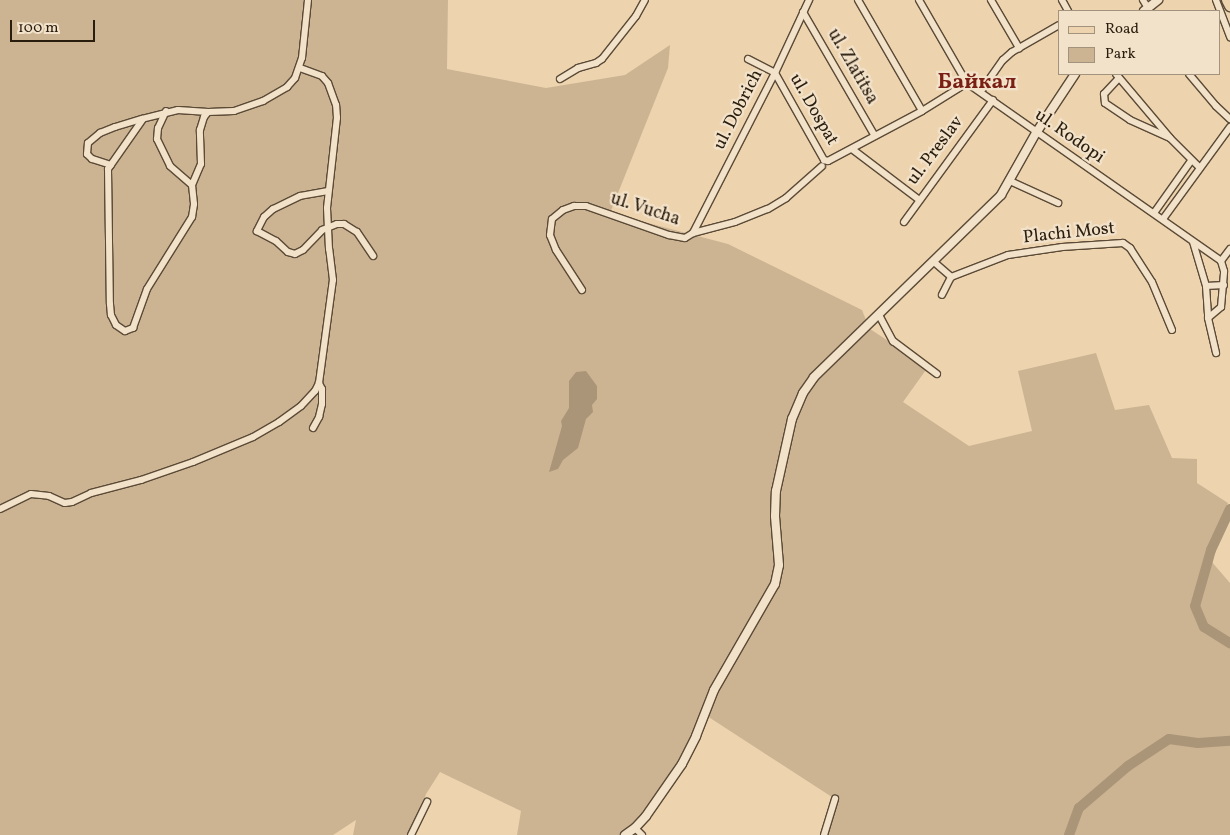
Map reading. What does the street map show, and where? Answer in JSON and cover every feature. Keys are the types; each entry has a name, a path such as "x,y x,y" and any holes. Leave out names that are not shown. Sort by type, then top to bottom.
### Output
{"main road":[{"path":"1226,0 1230,6"}],"street":[{"path":"111,165 86,154 88,143 100,133 166,111 234,111 263,101 287,86 295,78 300,68 305,41 308,0"},
{"path":"560,79 578,68 596,63 602,59 636,16 645,0"},
{"name":"ul. Dobrich","path":"692,233 774,74 809,0"},
{"path":"858,0 922,111"},
{"name":"ul. Rodopi","path":"919,0 967,83 1221,261"},
{"path":"991,0 1019,48"},
{"path":"1143,0 1146,10 1158,0"},
{"path":"1220,11 1230,37"},
{"name":"ul. Zlatitsa","path":"803,12 875,136"},
{"path":"981,92 1003,60 1019,48 1058,26"},
{"name":"ul. Dospat","path":"748,59 774,74 824,160 828,161 852,149 918,199"},
{"path":"0,509 31,494 49,496 65,503 101,490 141,480 224,450 279,422 309,399 319,383 333,280 328,228 328,191 336,135 336,105 328,83 322,76 300,68"},
{"path":"625,835 635,828 661,795 689,752 714,690 775,584 779,565 775,516 776,490 797,405 814,377 1001,195 1036,133 1074,75"},
{"path":"1190,75 1230,120"},
{"path":"1170,138 1130,120 1105,102 1104,94 1118,76 1170,138 1200,168"},
{"path":"852,149 922,111 967,83"},
{"name":"ul. Preslav","path":"904,222 918,199 993,100"},
{"path":"166,111 158,128 157,139 170,166 192,185"},
{"path":"143,119 111,165 107,185 111,315 116,325 125,331 133,328 147,289 189,224 194,204 192,185 201,164 200,130 208,112"},
{"path":"1163,219 1230,126"},
{"path":"1154,213 1191,161"},
{"name":"ul. Vucha","path":"582,290 556,250 550,235 552,219 563,210 574,206 586,206 676,237 685,238 692,233 735,222 768,209 786,198 822,166"},
{"path":"1010,180 1058,203"},
{"path":"328,191 300,196 273,209 264,217 256,229 258,233 271,238 288,252 295,254 303,250 318,234 340,224 351,227 373,256"},
{"path":"1193,242 1206,286 1208,318 1216,353"},
{"name":"Plachi Most","path":"951,277 1008,256 1062,247 1123,243 1130,248 1152,282 1172,330"},
{"path":"1208,318 1221,306 1224,271 1221,261 1230,249"},
{"path":"934,262 951,277 942,294"},
{"path":"1206,286 1224,285"},
{"path":"879,315 893,341 937,374"},
{"path":"313,428 319,417 322,404 322,389 319,383"},
{"path":"824,835 835,799"},
{"path":"411,835 427,802"},
{"path":"635,828 642,835"}],"green space":[{"path":"0,0 448,0 447,69 546,88 625,75 670,45 668,68 610,213 728,244 862,310 868,325 828,365 870,329 928,367 903,402 969,446 1032,431 1018,371 1096,353 1115,410 1149,405 1172,458 1197,459 1197,483 1228,503 1205,554 1230,583 1230,835 823,835 835,799 704,714 689,752 638,831 632,835 517,835 521,811 440,772 426,794 413,835 353,835 356,820 333,835 0,835"}],"shaded area":[{"path":"586,371 597,386 597,399 592,405 593,412 586,419 578,448 563,460 558,469 549,472 562,426 561,421 569,408 569,381 576,372"}],"waterway":[{"path":"1230,509 1211,550 1195,606 1204,627 1230,643"},
{"path":"1069,835 1079,808 1128,766 1169,739 1198,743 1230,741"}],"district":[{"name":"Байкал","path":"977,83"}]}
